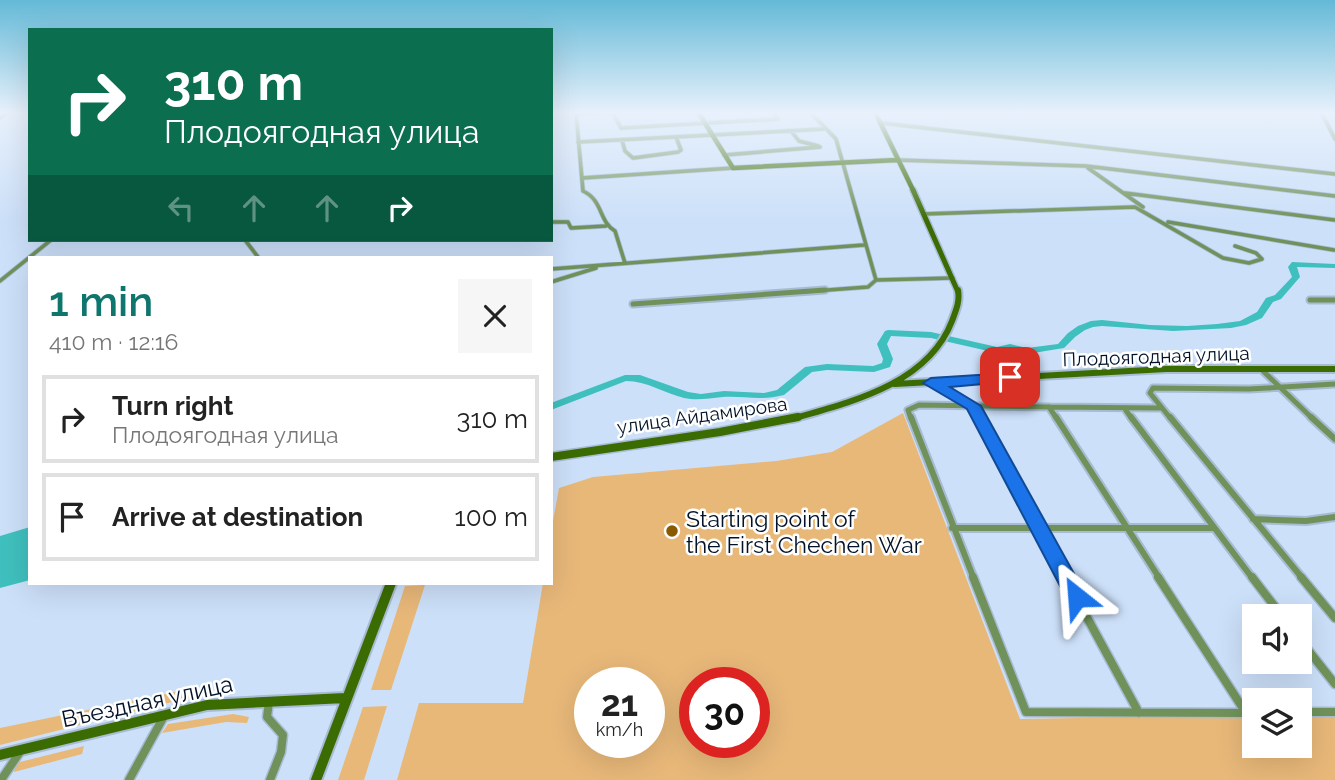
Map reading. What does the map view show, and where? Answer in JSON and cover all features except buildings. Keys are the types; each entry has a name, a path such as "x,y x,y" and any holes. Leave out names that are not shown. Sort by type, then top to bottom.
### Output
{"main road":[{"path":"720,148 733,168 897,160"},
{"path":"892,148 954,278"},
{"name":"улица Айдамирова","path":"553,457 599,447 737,430 797,419 895,384 916,371 939,348 953,326 960,301 954,278"},
{"name":"Плодоягодная улица","path":"895,384 1166,369 1335,369"},
{"path":"316,780 390,585"},
{"name":"Въездная улица","path":"0,755 207,705 270,699 345,698"}],"street":[{"path":"579,148 583,191 590,193 603,212 606,226"},
{"path":"625,148 628,156 678,152 680,148"},
{"path":"724,155 804,148"},
{"path":"633,304 868,287 875,284 839,148"},
{"path":"1107,148 1335,174"},
{"path":"897,160 1086,166 1335,196"},
{"path":"1086,166 1147,211 1223,258 1250,263 1262,259 1256,253 1235,246"},
{"path":"582,178 733,168"},
{"path":"1125,193 1335,220"},
{"path":"923,214 1130,206 1147,211"},
{"path":"553,222 568,222 571,228 606,226 615,230 625,263"},
{"path":"1165,222 1334,250"},
{"path":"31,256 49,242"},
{"path":"247,242 257,256"},
{"path":"553,269 864,245"},
{"path":"0,281 28,258"},
{"path":"553,282 568,279 602,265"},
{"path":"876,280 954,278"},
{"path":"1310,300 1335,300"},
{"path":"1261,369 1335,439"},
{"path":"931,383 973,406 1139,713"},
{"path":"1335,384 1280,388 1153,388 1150,393 1335,618"},
{"path":"1161,408 1125,409 1107,405 919,405 908,410 1026,712 1242,713"},
{"path":"1048,405 1126,528 1242,701"},
{"path":"1125,409 1160,458 1185,483 1214,528 1273,604"},
{"path":"1253,519 1307,521 1335,517"},
{"path":"952,528 1214,528"},
{"path":"1312,655 1335,684"},
{"path":"270,699 265,712 283,735 281,752 270,780"},
{"path":"1312,712 1335,712"},
{"path":"129,780 165,715"},
{"path":"1,780 22,749"}],"shaded area":[{"path":"903,413 1020,719 1242,715 1242,758 1312,758 1312,715 1335,714 1335,780 397,780 419,703 523,703 543,585 553,585 553,521 559,488 593,477 776,461 832,452"},
{"path":"28,528 28,581 0,588 0,536"},
{"path":"425,585 391,690 371,690 405,586"},
{"path":"194,688 196,696 0,745 0,728"},
{"path":"387,706 364,780 338,780 363,707"},
{"path":"233,714 249,717 247,723 226,722 162,733 168,724"},
{"path":"84,746 82,754 14,772 16,763"}],"waterway":[{"path":"553,406 625,378 640,378 686,395 701,397 724,394 764,396 780,393 809,369 874,369 886,365 888,359 882,344 888,333 931,335 997,350 1010,347 1027,351 1061,346 1071,335 1091,324 1173,329 1231,326 1252,320 1261,314 1269,300 1278,297 1296,277 1292,267 1295,264 1335,266"}],"place":[{"name":"Starting point of the First Chechen War","path":"672,531"}],"route":[{"path":"1010,377 931,383 973,406 1077,597"}]}
